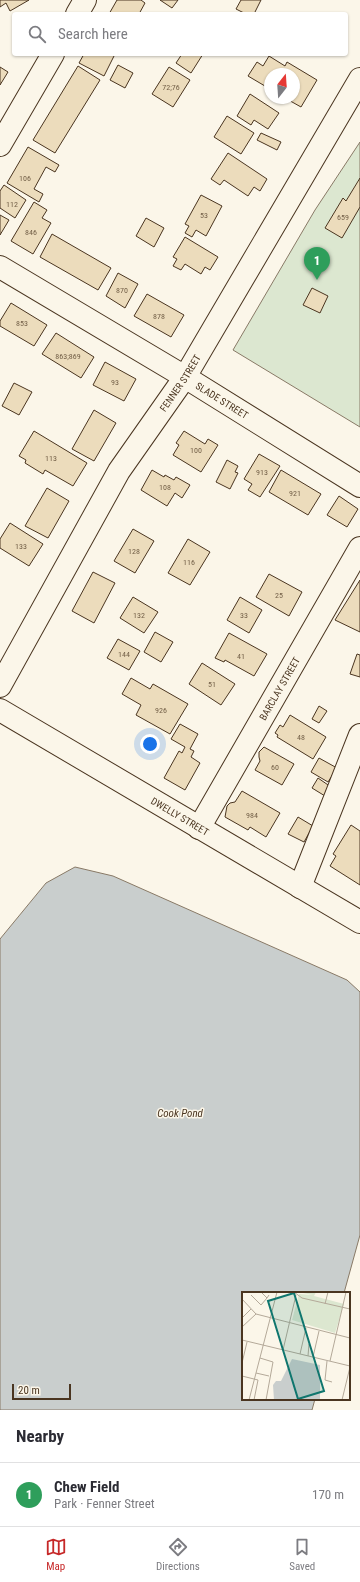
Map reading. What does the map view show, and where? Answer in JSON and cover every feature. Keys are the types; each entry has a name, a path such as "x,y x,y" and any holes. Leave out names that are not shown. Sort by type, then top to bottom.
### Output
{"street":[{"path":"0,145 53,56"},
{"name":"FENNER STREET","path":"0,686 119,470 185,377 360,79"},
{"name":"SLADE STREET","path":"0,267 185,377 360,486"},
{"name":"BARCLAY STREET","path":"199,828 360,548"},
{"name":"DWELLY STREET","path":"0,710 360,922"},
{"path":"300,887 360,735"}],"green space":[{"path":"360,142 360,427 233,350 315,210"}],"water":[{"name":"Cook Pond","path":"75,867 113,876 347,980 360,992 360,1235 344,1292 242,1292 242,1400 315,1400 312,1410 0,1410 0,939 46,883"}],"building":[{"path":"0,0 29,0 10,11 6,3 0,7"},
{"path":"117,0 141,0 145,3 140,12 110,12"},
{"path":"160,0 178,0 172,8"},
{"path":"241,0 261,0 255,12 242,12 236,9"},
{"path":"83,56 114,56 104,76 79,63"},
{"path":"181,56 202,56 191,73 176,63"},
{"path":"269,56 285,66 287,62 297,68 264,68 264,85 248,76 257,62 263,66"},
{"path":"118,65 133,73 125,88 110,80"},
{"path":"78,66 100,80 55,153 33,140"},
{"path":"0,67 8,72 0,85"},
{"path":"169,67 190,80 173,107 152,94"},
{"path":"300,70 317,80 301,107 296,104 300,104"},
{"path":"250,94 279,113 268,129 254,120 251,125 237,116"},
{"path":"227,116 254,133 241,154 214,137"},
{"path":"261,133 281,142 277,150 257,140"},
{"path":"28,147 59,165 55,172 46,167 34,189 43,194 39,202 7,183"},
{"path":"228,153 267,179 260,191 254,187 248,196 224,180 220,185 211,179"},
{"path":"360,178 360,207 342,238 325,228 343,198 346,201"},
{"path":"4,185 26,200 15,218 0,208 0,191"},
{"path":"201,195 222,206 206,236 196,230 192,237 185,233 189,226 185,224"},
{"path":"34,202 47,210 42,218 51,223 33,254 11,241"},
{"path":"0,215 9,220 0,235"},
{"path":"146,218 164,228 154,247 136,236"},
{"path":"52,234 111,268 98,290 40,257"},
{"path":"185,237 218,257 210,270 205,267 201,274 185,264 181,270 173,266 177,259 173,257"},
{"path":"118,273 138,284 125,308 106,296"},
{"path":"312,288 328,296 320,313 303,305"},
{"path":"147,294 184,315 171,337 134,316"},
{"path":"11,303 47,325 34,346 0,326 0,321"},
{"path":"56,333 94,357 81,378 42,354"},
{"path":"105,362 136,379 124,401 93,385"},
{"path":"14,383 32,392 19,415 2,406"},
{"path":"94,410 116,423 94,461 72,449"},
{"path":"34,431 87,463 73,486 45,470 43,474 25,463 26,460 19,456"},
{"path":"184,431 205,444 208,439 218,445 201,472 173,455 179,445 176,443"},
{"path":"259,454 280,466 260,497 248,490 252,484 244,479"},
{"path":"227,460 238,466 235,472 238,473 230,489 216,482"},
{"path":"152,470 164,477 165,475 174,480 176,477 190,485 182,498 175,493 167,506 141,490"},
{"path":"281,470 321,494 308,515 269,492"},
{"path":"47,488 69,501 48,538 25,526"},
{"path":"339,496 358,509 347,527 327,515"},
{"path":"10,523 43,544 29,566 0,548 0,539"},
{"path":"133,529 154,541 135,573 114,561"},
{"path":"188,539 210,552 190,585 168,573"},
{"path":"93,572 115,583 94,623 72,611"},
{"path":"269,574 302,592 289,616 256,597"},
{"path":"360,580 360,632 335,620"},
{"path":"133,597 158,612 144,633 120,618"},
{"path":"240,597 262,610 249,633 227,620"},
{"path":"155,632 173,642 161,662 144,652"},
{"path":"229,633 267,654 254,676 225,660 224,662 215,658"},
{"path":"118,639 140,651 129,670 107,658"},
{"path":"357,654 360,655 360,677 350,674"},
{"path":"202,663 235,684 221,705 189,684"},
{"path":"131,678 150,689 153,684 188,704 170,734 136,715 141,705 122,694"},
{"path":"319,706 327,711 319,723 312,719"},
{"path":"290,715 326,737 313,759 277,737 278,735 275,733 280,725 283,727"},
{"path":"180,724 198,734 190,749 194,751 191,757 200,763 185,790 164,778 179,751 182,753 185,747 171,739"},
{"path":"264,747 294,764 282,785 255,770 260,761 259,752"},
{"path":"319,758 337,768 328,782 311,772"},
{"path":"318,778 331,787 325,796 312,788"},
{"path":"242,791 280,813 266,837 250,827 248,830 225,817 227,806 230,803 235,802"},
{"path":"298,817 313,826 304,842 288,834"},
{"path":"351,825 360,831 360,885 330,866 336,856 333,854"}],"place":[{"name":"Chew Field","path":"317,280"}]}
